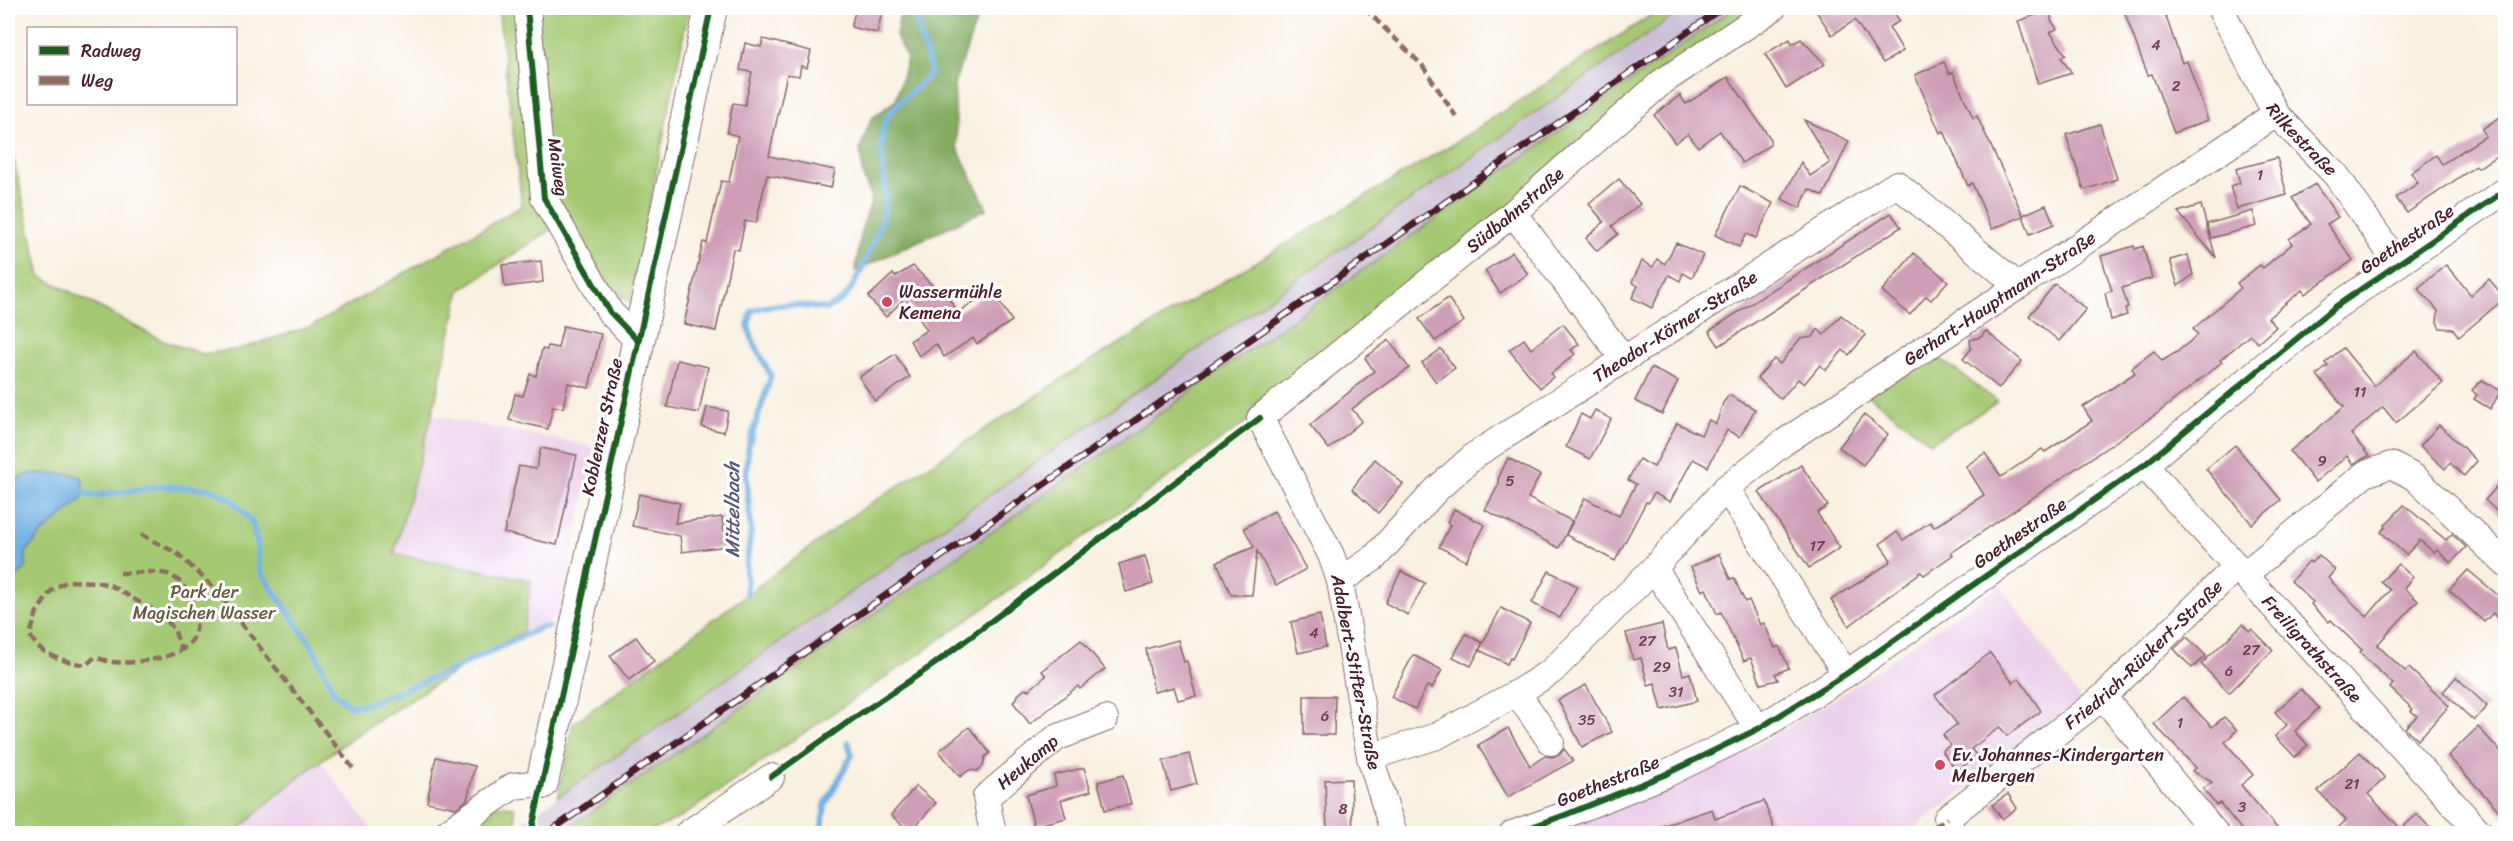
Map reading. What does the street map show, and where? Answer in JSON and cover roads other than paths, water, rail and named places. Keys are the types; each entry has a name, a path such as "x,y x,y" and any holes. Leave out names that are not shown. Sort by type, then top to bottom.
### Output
{"street":[{"name":"Maiweg","path":"527,8 544,198 610,312 637,340"},
{"name":"Koblenzer Straße","path":"542,783 711,8"},
{"name":"Südbahnstraße","path":"1260,418 1513,213 1662,82 1773,8"},
{"name":"Rilkestraße","path":"2220,8 2276,114 2336,175 2397,263"},
{"name":"Gerhart-Hauptmann-Straße","path":"1370,757 1437,736 1517,693 1552,671 1654,568 1726,488 1783,443 2276,114"},
{"name":"Theodor-Körner-Straße","path":"1340,581 1374,558 1437,489 1475,455 1897,184 2018,286"},
{"name":"Goethestraße","path":"1512,834 1664,775 1758,729 1846,674 2144,465 2335,307 2505,190"},
{"path":"1513,213 1623,358"},
{"name":"Adalbert-Stifter-Straße","path":"1260,418 1331,555 1340,581 1370,757 1394,834"},
{"name":"Freiligrathstraße","path":"2144,465 2481,834"},
{"name":"Friedrich-Rückert-Straße","path":"1953,833 1947,818 2103,697 2240,571 2365,474 2391,465 2414,477 2505,564"},
{"path":"1726,488 1846,674"},
{"path":"1654,568 1758,729"},
{"path":"1517,693 1551,742"},
{"path":"2103,697 2216,834"},
{"name":"Heukamp","path":"993,834 986,797 1056,738 1106,719"},
{"path":"687,834 771,777"},
{"path":"445,834 513,786 542,783"}],"water":[{"path":"31,473 70,474 82,477 84,493 82,499 41,534 26,552 26,568 8,586 8,482"}],"waterway":[{"name":"Mittelbach","path":"747,594 746,569 751,530 746,472 749,444 771,376 748,326 752,311 779,305 826,309 843,299 863,266 875,238 885,204 882,138 887,117 931,71 915,8"},
{"path":"84,493 95,496 161,486 211,489 232,500 252,522 257,543 259,570 312,646 334,692 350,706 364,705 447,672 542,627 549,627"},
{"name":"Mittelbach","path":"821,834 825,805 852,755 848,742"}],"railway":[{"path":"546,834 1722,8"}],"place":[{"name":"Wassermühle Kemena","path":"887,302"},
{"name":"Ev. Johannes-Kindergarten Melbergen","path":"1940,765"}],"park label":[{"name":"Park der Magischen Wasser","path":"204,602"}]}
